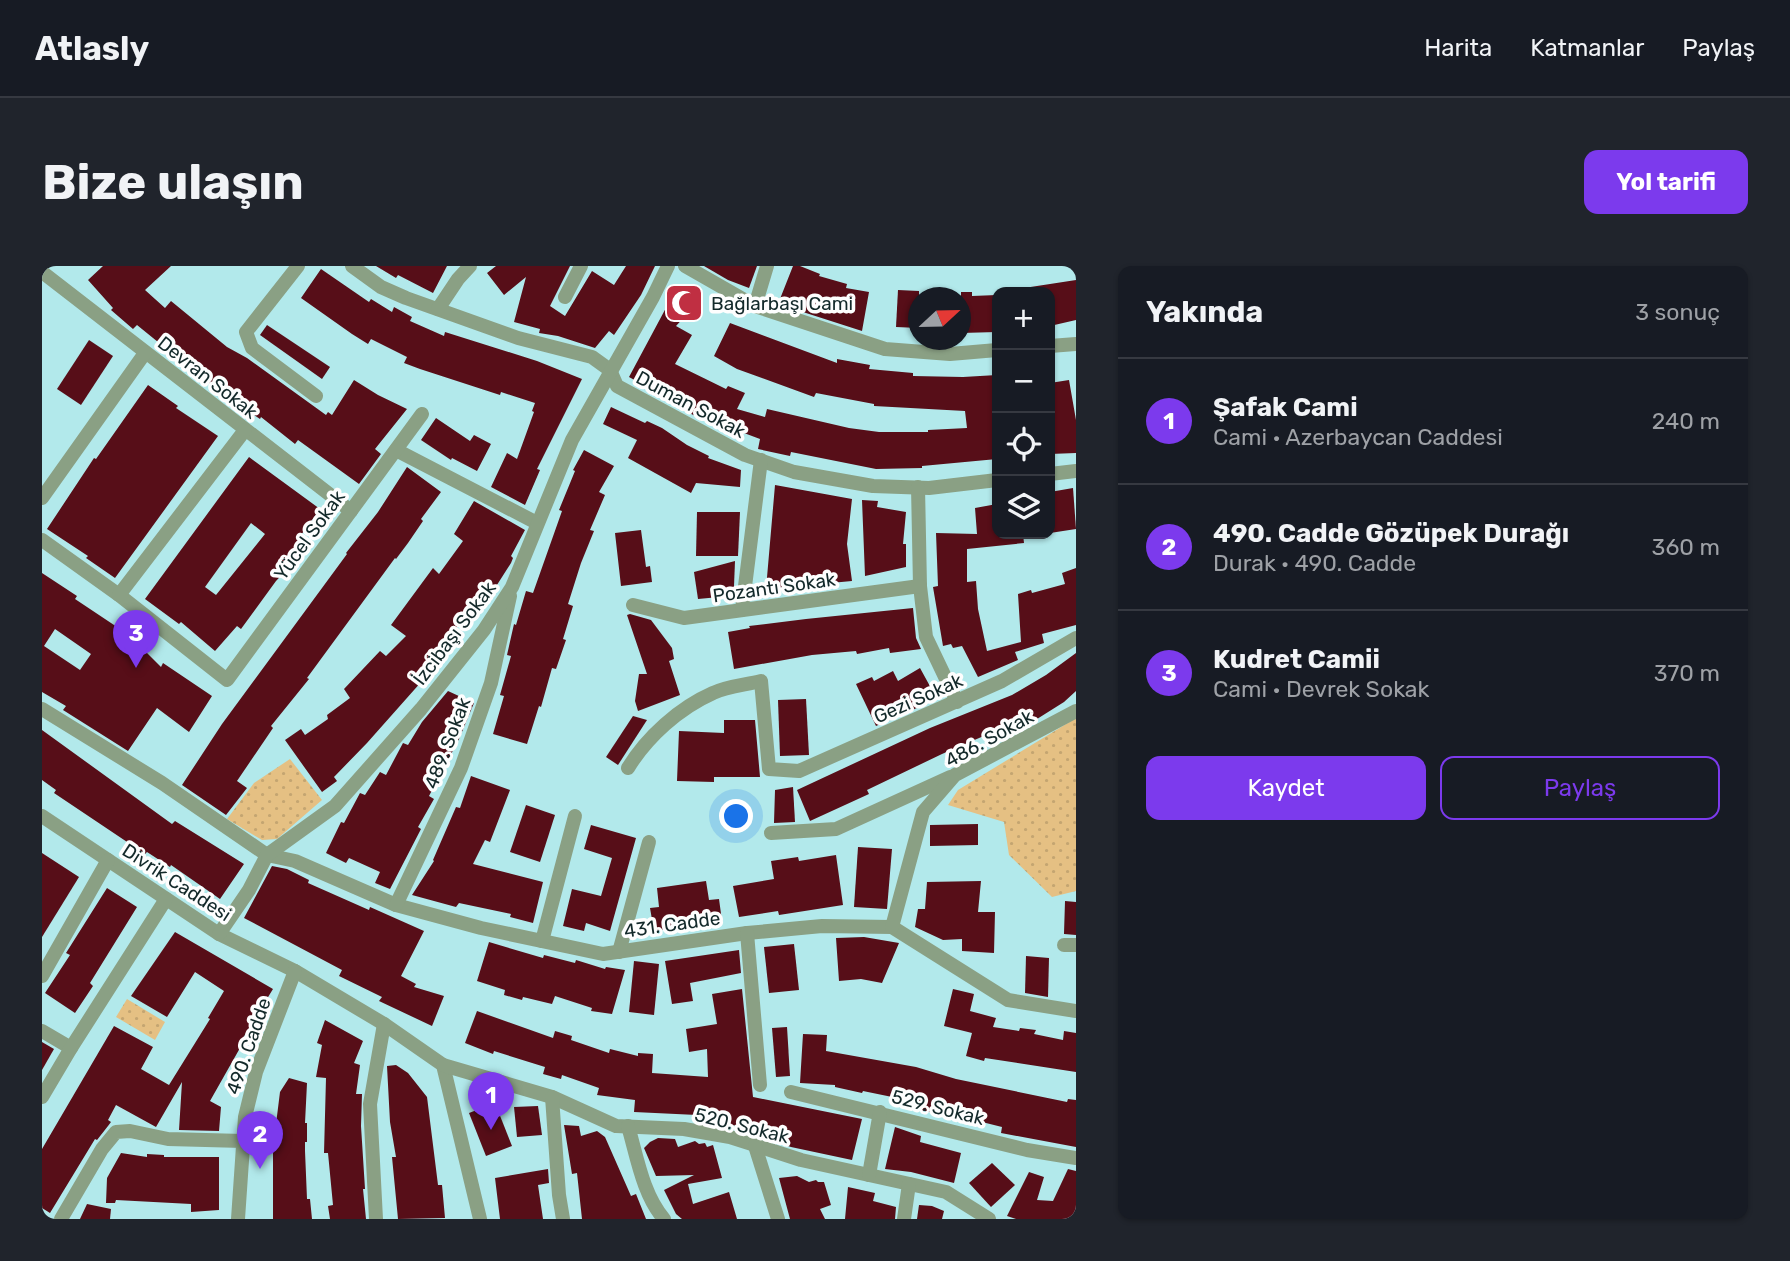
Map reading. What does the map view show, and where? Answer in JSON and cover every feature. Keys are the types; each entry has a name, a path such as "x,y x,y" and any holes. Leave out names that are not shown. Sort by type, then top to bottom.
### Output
{"street":[{"path":"43,276 58,266"},
{"path":"298,266 246,332 252,348 316,396"},
{"name":"Duman Sokak","path":"352,266 381,287 438,309 518,338 592,357 610,370 617,386 745,455 794,472 873,486 918,487 992,481"},
{"path":"438,309 470,266"},
{"path":"565,297 581,266"},
{"name":"İzcibaşı Sokak","path":"219,934 249,890 267,855 335,806 421,709 484,630 512,587 572,440 668,266"},
{"path":"685,266 755,306 885,349 950,354 992,350"},
{"path":"755,306 767,266"},
{"name":"Devran Sokak","path":"43,276 351,511"},
{"path":"1055,346 1076,344"},
{"path":"42,498 145,353"},
{"name":"Yücel Sokak","path":"119,595 227,680 422,414"},
{"path":"42,540 119,595 245,430"},
{"path":"396,450 537,523"},
{"path":"742,610 761,460"},
{"path":"1055,473 1076,471"},
{"path":"918,487 920,586 926,637 957,702"},
{"name":"Pozantı Sokak","path":"633,605 684,618 920,586"},
{"name":"489. Sokak","path":"396,905 461,768 491,683 512,587"},
{"name":"Gezi Sokak","path":"628,768 636,756 677,714 714,692 761,681 769,769 799,771 1002,681 1076,638"},
{"path":"42,709 162,783 267,855"},
{"name":"486. Sokak","path":"892,927 923,812 955,775 1076,710"},
{"path":"771,833 836,829 955,775"},
{"name":"Divrik Caddesi","path":"42,816 219,934 295,971 384,1024"},
{"path":"542,941 575,816"},
{"path":"619,952 649,842"},
{"name":"431. Cadde","path":"267,855 295,861 396,905 603,954 747,933 822,926 892,927"},
{"path":"42,976 108,860"},
{"path":"42,1097 166,899"},
{"path":"892,927 1007,1000 1076,1011"},
{"path":"747,933 760,1085"},
{"name":"490. Cadde","path":"238,1219 245,1117 256,1072 295,971"},
{"path":"376,1219 370,1104 384,1024"},
{"name":"520. Sokak","path":"384,1024 443,1065 552,1097 616,1126 684,1129 730,1137 801,1160 946,1192 989,1219"},
{"path":"42,1031 71,1048"},
{"path":"443,1065 480,1219"},
{"name":"529. Sokak","path":"791,1092 1027,1150 1076,1158"},
{"path":"552,1097 563,1219"},
{"path":"869,1175 880,1112"},
{"path":"628,1126 640,1171 658,1212 664,1219"},
{"path":"61,1219 116,1132 130,1131 169,1139 243,1141"},
{"path":"755,1146 778,1219"},
{"path":"904,1219 909,1184"}],"shaded area":[{"path":"1076,718 1076,891 1052,897 1009,855 1004,822 948,805 958,790"},
{"path":"290,759 322,800 277,839 262,840 227,819 254,783"},
{"path":"127,999 165,1022 155,1040 116,1017"}],"building":[{"path":"103,266 171,266 145,290 165,308 171,301 227,347 247,358 326,415 328,412 332,415 354,380 407,409 375,449 381,454 359,484 298,440 295,444 261,417 260,419 222,394 137,325 133,329 111,310 113,308 88,280"},
{"path":"376,266 447,266 433,293 398,275 396,278"},
{"path":"496,266 570,266 550,306 565,316 592,271 614,285 626,266 655,266 641,295 614,335 609,331 595,348 539,333 540,329 514,322 526,277 504,295 487,273"},
{"path":"704,266 757,266 749,288"},
{"path":"793,266 800,266 820,274 819,276 847,284 846,288 869,292 862,331 778,304"},
{"path":"321,269 369,302 371,299 392,312 394,307 412,317 410,321 444,336 445,332 537,361 582,379 537,469 540,470 525,505 491,487 507,453 517,459 535,403 501,392 500,395 404,363 407,357 371,339 368,344 352,334 301,298"},
{"path":"1076,280 1076,320 1055,325 1055,287 1030,287"},
{"path":"685,286 700,300 676,326 692,335 675,364 726,389 728,386 745,393 737,409 765,417 767,409 849,428 879,432 928,432 967,428 965,411 874,406 816,393 814,397 737,369 714,356 730,323 837,363 837,359 870,365 869,369 913,373 913,376 992,375 992,459 922,468 876,469 791,452 790,456 758,449 760,439 704,418 703,420 629,377 667,306"},
{"path":"898,290 908,290 908,328 896,327"},
{"path":"971,292 972,296 992,295 992,332 971,333"},
{"path":"267,325 330,367 322,379 260,335"},
{"path":"89,340 113,356 81,405 57,389"},
{"path":"1069,380 1076,420 1076,453 1055,454 1055,382"},
{"path":"148,385 178,406 176,408 218,436 115,578 47,529 94,458 96,459"},
{"path":"611,407 662,428 709,456 708,458 741,470 740,487 696,483 691,493 628,458 637,440 603,424"},
{"path":"436,418 470,441 474,435 491,444 477,471 452,458 451,460 421,440"},
{"path":"584,450 614,466 599,492 605,495 590,530 594,531 568,604 573,606 563,639 566,640 556,669 552,668 527,744 493,734 504,696 500,695 511,656 507,655 514,624 516,625 526,591 533,593 562,511 559,510 575,471 573,470"},
{"path":"249,457 320,509 301,535 307,540 292,564 241,629 237,626 215,651 181,622 179,624 145,599","holes":["251,523 265,534 216,595 205,587"]},
{"path":"407,467 441,492 421,519 423,521 408,543 307,678 309,679 271,726 273,728 237,781 247,788 226,815 182,785 222,724 378,512"},
{"path":"775,485 852,499 847,544 852,581 766,589"},
{"path":"1073,488 1076,529 1055,532 1055,491"},
{"path":"862,500 878,501 877,507 906,512 903,544 906,544 906,567 865,576"},
{"path":"474,501 525,530 511,556 511,563 472,621 466,616 425,668 430,672 334,777 337,781 322,792 285,740 301,729 305,735 328,719 327,715 350,698 344,689 380,651 386,656 406,636 391,625 433,568 439,574 463,541 454,534"},
{"path":"992,505 992,539 1024,539 1024,543 967,549 967,582 976,581 978,609 987,651 1021,642 1018,594 1065,584 1062,573 1076,568 1076,625 1042,634 1044,643 1015,652 1018,660 978,677 962,646 943,646 933,587 938,586 936,533 977,534 975,508"},
{"path":"697,512 740,512 738,556 696,556"},
{"path":"641,530 646,567 650,566 652,582 621,586 615,533"},
{"path":"735,561 734,586 730,596 698,599 694,572"},
{"path":"42,573 129,635 161,667 163,663 212,696 189,732 157,708 128,751 63,710 66,706 42,692","holes":["55,629 91,654 80,670 44,646"]},
{"path":"913,608 916,638 921,649 890,653 889,648 857,654 856,651 812,655 734,669 728,632 750,628 749,626"},
{"path":"627,615 651,620 672,648 674,659 669,661 680,695 638,711 635,701 639,674 647,674"},
{"path":"1076,653 1076,691 1064,702 1037,719 1036,717 994,736 993,732 942,754 867,790 869,794 810,821 797,790 930,728 1012,695"},
{"path":"920,668 937,699 876,726 856,684 872,677 874,681 893,671 898,681"},
{"path":"448,691 474,703 459,739 429,796 434,799 418,827 421,829 390,889 375,883 380,872 349,858 346,863 326,853 341,822 344,823 360,793 365,795 380,772 386,775 403,743 408,745 422,722"},
{"path":"806,699 809,755 780,756 778,700"},
{"path":"633,716 647,720 618,765 606,757"},
{"path":"724,720 755,720 760,777 714,777 714,782 677,781 679,731 724,733"},
{"path":"42,730 172,824 175,821 244,864 220,899 171,865 170,867 147,852 145,854 54,793 56,790 42,780"},
{"path":"471,776 510,790 490,842 485,840 473,864 543,882 533,923 510,917 511,914 459,903 456,907 412,895 434,861 456,807 460,808"},
{"path":"793,787 795,822 774,823 775,790"},
{"path":"526,805 555,815 540,862 510,852"},
{"path":"978,824 978,845 930,846 930,825"},
{"path":"591,825 636,838 610,931 586,923 584,931 563,926 572,889 601,896 612,858 584,849"},
{"path":"858,847 892,849 887,909 854,907"},
{"path":"42,853 79,877 42,937"},
{"path":"836,855 843,905 779,915 778,911 739,917 733,886 774,879 771,861 798,857 799,861"},
{"path":"272,866 287,869 309,880 308,883 424,931 401,976 416,984 414,987 444,996 432,1026 379,1001 382,997 339,976 342,970 244,918"},
{"path":"706,881 709,900 719,899 722,921 654,931 650,908 659,907 657,888"},
{"path":"981,881 978,912 995,912 994,953 962,951 962,939 943,940 915,927 918,909 925,909 927,882"},
{"path":"107,888 137,907 90,983 93,986 75,1013 45,993 70,955 66,953"},
{"path":"1065,901 1076,902 1076,935 1064,934"},
{"path":"175,932 273,989 238,1046 240,1048 210,1101 221,1107 219,1131 179,1130 182,1082 156,1127 116,1105 108,1120 111,1122 97,1140 95,1139 50,1213 42,1208 42,1149 114,1026 153,1047 141,1069 169,1085 224,991 195,972 167,1017 131,996"},
{"path":"864,937 899,943 882,983 861,979 839,981 836,938"},
{"path":"489,942 543,958 544,955 575,963 576,960 605,969 625,970 612,1014 591,1011 592,1008 555,996 552,1004 523,997 522,1000 504,995 505,990 477,981"},
{"path":"794,944 799,990 769,993 764,947"},
{"path":"739,950 741,973 690,983 693,1001 672,1004 665,961"},
{"path":"1026,956 1049,958 1048,997 1025,993"},
{"path":"634,961 659,964 654,1015 629,1012"},
{"path":"742,989 753,1097 862,1119 852,1160 791,1147 785,1145 788,1135 726,1124 727,1120 697,1115 634,1112 635,1100 597,1095 599,1088 562,1075 561,1079 543,1074 545,1067 494,1051 493,1054 465,1043 477,1011 553,1038 555,1031 572,1036 571,1040 609,1053 610,1049 638,1056 638,1053 653,1054 652,1073 708,1077 707,1049 689,1052 686,1029 717,1024 712,994"},
{"path":"953,989 974,994 970,1011 996,1018 993,1027 1019,1031 1020,1028 1036,1030 1034,1034 1063,1040 1064,1031 1076,1033 1076,1072 985,1058 984,1061 966,1056 972,1033 944,1026"},
{"path":"325,1020 363,1041 354,1063 360,1065 356,1094 362,1094 366,1219 330,1219 328,1206 333,1205 328,1153 324,1153 326,1078 316,1077 322,1045 317,1043"},
{"path":"787,1027 790,1076 776,1077 772,1028"},
{"path":"803,1034 827,1035 826,1051 916,1067 956,1079 1067,1102 1068,1099 1076,1100 1076,1147 1001,1133 1002,1127 906,1107 895,1102 897,1098 863,1091 862,1093 835,1085 800,1083"},
{"path":"42,1042 54,1049 42,1070"},
{"path":"396,1065 408,1073 427,1097 445,1218 398,1219 392,1157 396,1157 390,1122 387,1066"},
{"path":"289,1078 307,1083 305,1151 307,1199 310,1199 312,1219 273,1219 273,1124 276,1124 280,1092"},
{"path":"495,1103 512,1146 486,1156 469,1113"},
{"path":"538,1106 542,1135 517,1137 514,1107"},
{"path":"564,1125 579,1126 581,1136 597,1131 605,1137 631,1196 636,1194 646,1219 582,1219 577,1173 572,1174"},
{"path":"895,1127 921,1136 920,1142 961,1153 954,1183 911,1172 885,1169"},
{"path":"658,1138 675,1139 678,1147 695,1141 699,1144 705,1143 707,1147 713,1145 722,1178 688,1184 693,1204 729,1192 737,1219 682,1219 676,1214 664,1190 694,1175 656,1176 644,1148"},
{"path":"121,1153 147,1157 147,1154 164,1157 219,1157 219,1210 191,1212 191,1204 116,1200 115,1203 106,1203 107,1178"},
{"path":"992,1163 1015,1185 991,1207 969,1183"},
{"path":"548,1169 549,1183 538,1185 543,1219 500,1219 495,1178"},
{"path":"1068,1169 1076,1171 1076,1219 1016,1219 1007,1216 1029,1172 1044,1177 1037,1200 1053,1201"},
{"path":"797,1176 809,1182 824,1182 831,1205 820,1209 825,1219 790,1219 779,1178"},
{"path":"848,1187 875,1193 873,1201 896,1207 895,1219 845,1219"},
{"path":"87,1204 111,1209 110,1219 80,1219"},
{"path":"919,1205 944,1211 942,1219 917,1219"}],"place":[{"name":"Bağlarbaşı Cami","path":"684,303"},
{"name":"Kudret Camii","path":"136,668"},
{"name":"Şafak Cami","path":"491,1130"},
{"name":"490. Cadde Gözüpek Durağı","path":"260,1169"}]}
